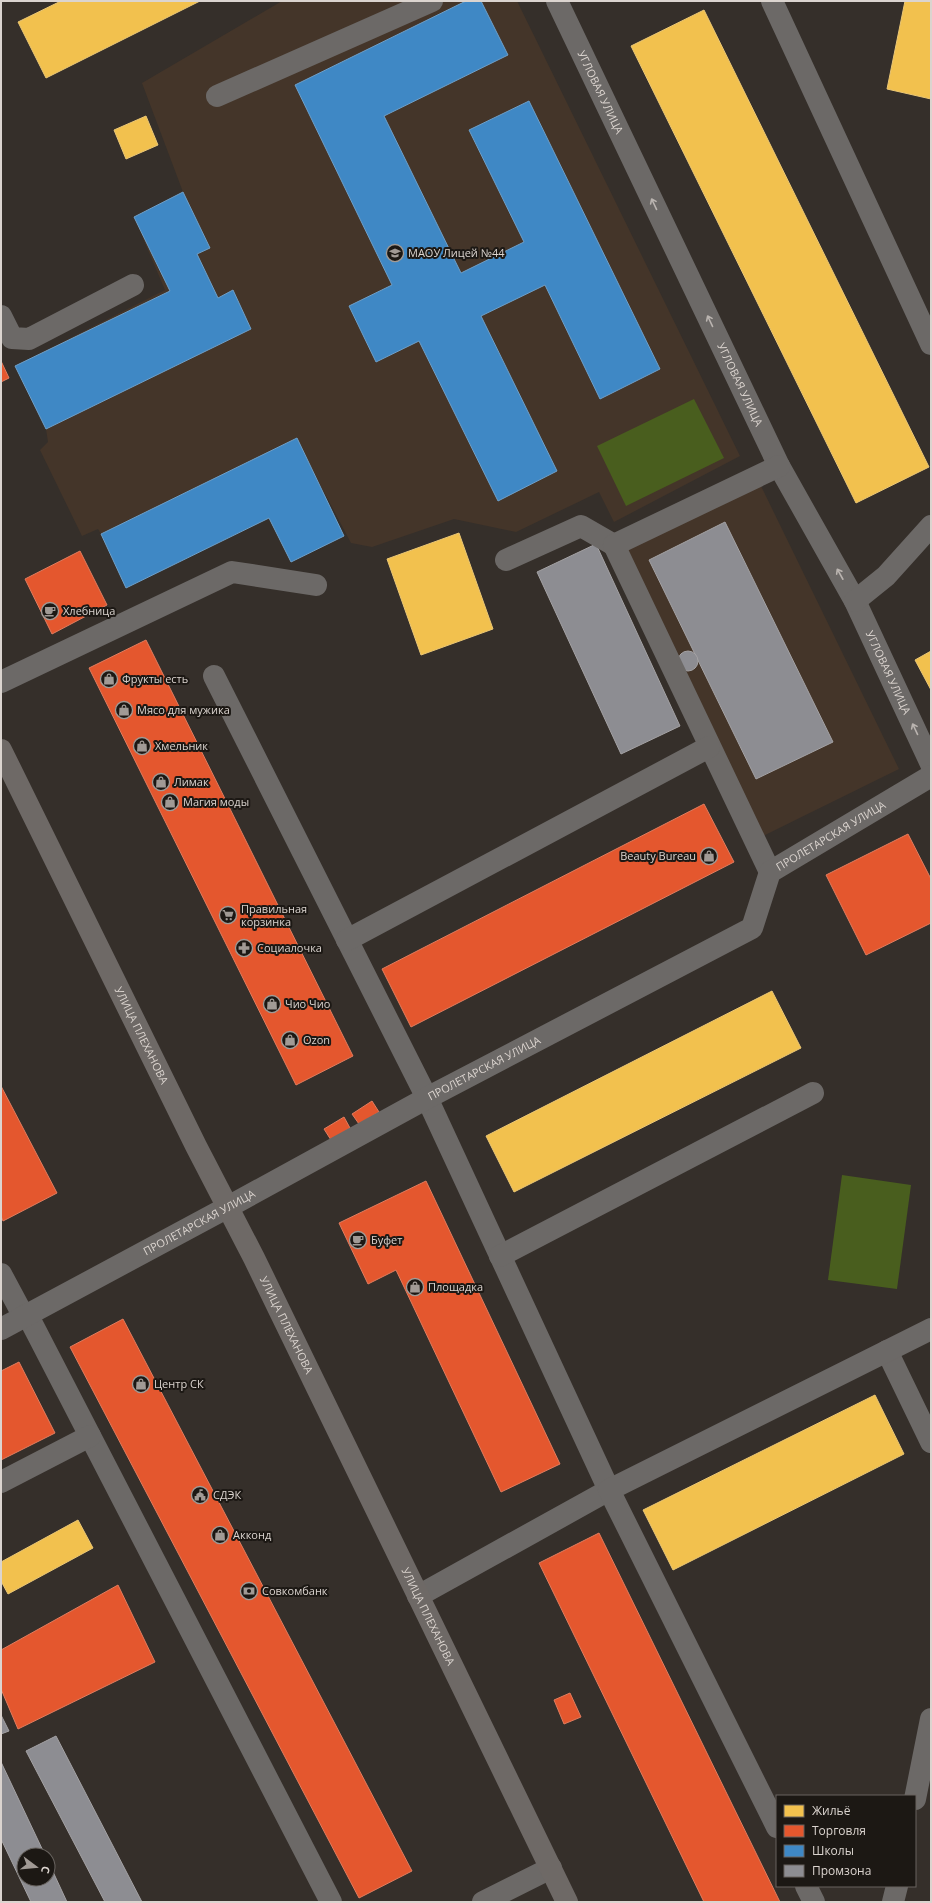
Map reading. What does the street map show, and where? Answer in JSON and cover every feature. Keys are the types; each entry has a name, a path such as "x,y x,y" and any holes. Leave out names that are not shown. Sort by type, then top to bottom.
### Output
{"main road":[{"name":"УЛИЦА ПЛЕХАНОВА","path":"1,750 228,1208 258,1265 567,1902"}],"street":[{"path":"217,96 432,1"},
{"path":"772,1 931,344"},
{"name":"УГЛОВАЯ УЛИЦА","path":"559,2 779,466 855,600 931,764"},
{"path":"1,316 12,338 29,339 132,284"},
{"path":"614,545 779,466"},
{"path":"506,560 581,526 614,545 709,748 770,872"},
{"path":"855,600 886,576 931,526"},
{"path":"1,682 232,572 316,585"},
{"path":"214,676 427,1098 609,1490 776,1826"},
{"path":"347,940 709,748"},
{"name":"ПРОЛЕТАРСКАЯ УЛИЦА","path":"1,1329 228,1208 427,1098 752,928 770,872 931,776"},
{"path":"500,1256 813,1093"},
{"path":"1,1274 26,1316 90,1436 331,1902"},
{"path":"418,1596 609,1490 931,1329"},
{"path":"887,1351 931,1442"},
{"path":"1,1482 90,1436"},
{"path":"916,1795 931,1720"},
{"path":"483,1902 551,1868"},
{"path":"806,1887 814,1902"},
{"path":"893,1902 897,1887"}],"shaded area":[{"name":"МАОУ Лицей №44","path":"282,1 517,1 740,456 614,522 599,492 516,532 454,519 372,547 351,543 296,439 101,534 98,529 82,536 40,450 48,442 46,429 15,366 165,290 134,217 183,192 142,83"},
{"path":"760,484 899,769 761,837 622,553"}],"green space":[{"path":"694,399 724,458 626,506 597,446"},
{"path":"842,1175 911,1185 897,1289 828,1280"}],"building: Жильё":[{"path":"61,1 200,1 46,78 18,22"},
{"path":"905,1 931,1 931,99 887,89"},
{"path":"704,10 929,467 856,503 631,46"},
{"path":"146,116 158,145 126,159 114,130"},
{"path":"459,533 493,629 421,655 387,559"},
{"path":"931,651 931,690 915,660"},
{"path":"772,991 801,1048 514,1192 486,1136"},
{"path":"875,1395 904,1454 673,1570 643,1510"},
{"path":"78,1520 93,1548 8,1594 1,1581 1,1562"}],"building: Торговля":[{"path":"1,361 9,378 1,382"},
{"path":"80,551 107,605 52,634 25,579"},
{"path":"146,640 353,1056 296,1085 89,668"},
{"path":"704,804 734,862 411,1027 382,969"},
{"path":"908,834 931,879 931,923 866,955 826,875"},
{"path":"1,1086 57,1193 3,1221 1,1216"},
{"path":"372,1101 379,1112 359,1124 352,1114"},
{"path":"344,1117 350,1128 331,1140 324,1129"},
{"path":"426,1181 560,1464 501,1492 396,1270 368,1284 339,1223"},
{"path":"123,1319 412,1871 359,1898 70,1347"},
{"path":"19,1362 55,1433 1,1460 1,1371"},
{"path":"599,1533 780,1902 704,1902 539,1563"},
{"path":"118,1585 155,1662 18,1729 1,1689 1,1650"},
{"path":"570,1693 581,1717 564,1724 554,1700"}],"building: Школы":[{"path":"466,1 481,1 508,55 384,116 461,273 524,242 469,130 529,101 660,369 600,399 545,285 481,316 557,471 498,501 419,341 376,362 349,306 392,285 295,85"},
{"path":"183,192 210,248 197,254 218,298 233,290 251,329 46,429 15,366 170,291 134,217"},
{"path":"297,438 344,536 291,562 269,518 126,588 101,534"}],"building: Промзона":[{"path":"725,522 833,742 756,779 649,560"},
{"path":"596,544 680,726 621,754 537,572"},
{"path":"688,651 695,654 698,661 695,668 688,671 681,668 678,661 681,654"},
{"path":"1,1715 9,1731 1,1734"},
{"path":"56,1736 142,1902 105,1902 26,1751"},
{"path":"1,1762 41,1847 16,1847 16,1870 1,1839"},
{"path":"56,1878 67,1902 31,1902 24,1887 56,1887"}],"place":[{"name":"МАОУ Лицей №44","path":"395,253"},
{"name":"Хлебница","path":"50,611"},
{"name":"Фрукты есть","path":"109,679"},
{"name":"Мясо для мужика","path":"124,710"},
{"name":"Хмельник","path":"142,746"},
{"name":"Лимак","path":"161,782"},
{"name":"Магия моды","path":"170,802"},
{"name":"Beauty Bureau","path":"709,856"},
{"name":"Правильная корзинка","path":"228,915"},
{"name":"Социалочка","path":"244,948"},
{"name":"Чио Чио","path":"272,1004"},
{"name":"Ozon","path":"290,1040"},
{"name":"Буфет","path":"358,1240"},
{"name":"Площадка","path":"415,1287"},
{"name":"Центр СК","path":"141,1384"},
{"name":"СДЭК","path":"200,1495"},
{"name":"Акконд","path":"220,1535"},
{"name":"Совкомбанк","path":"249,1591"}]}
